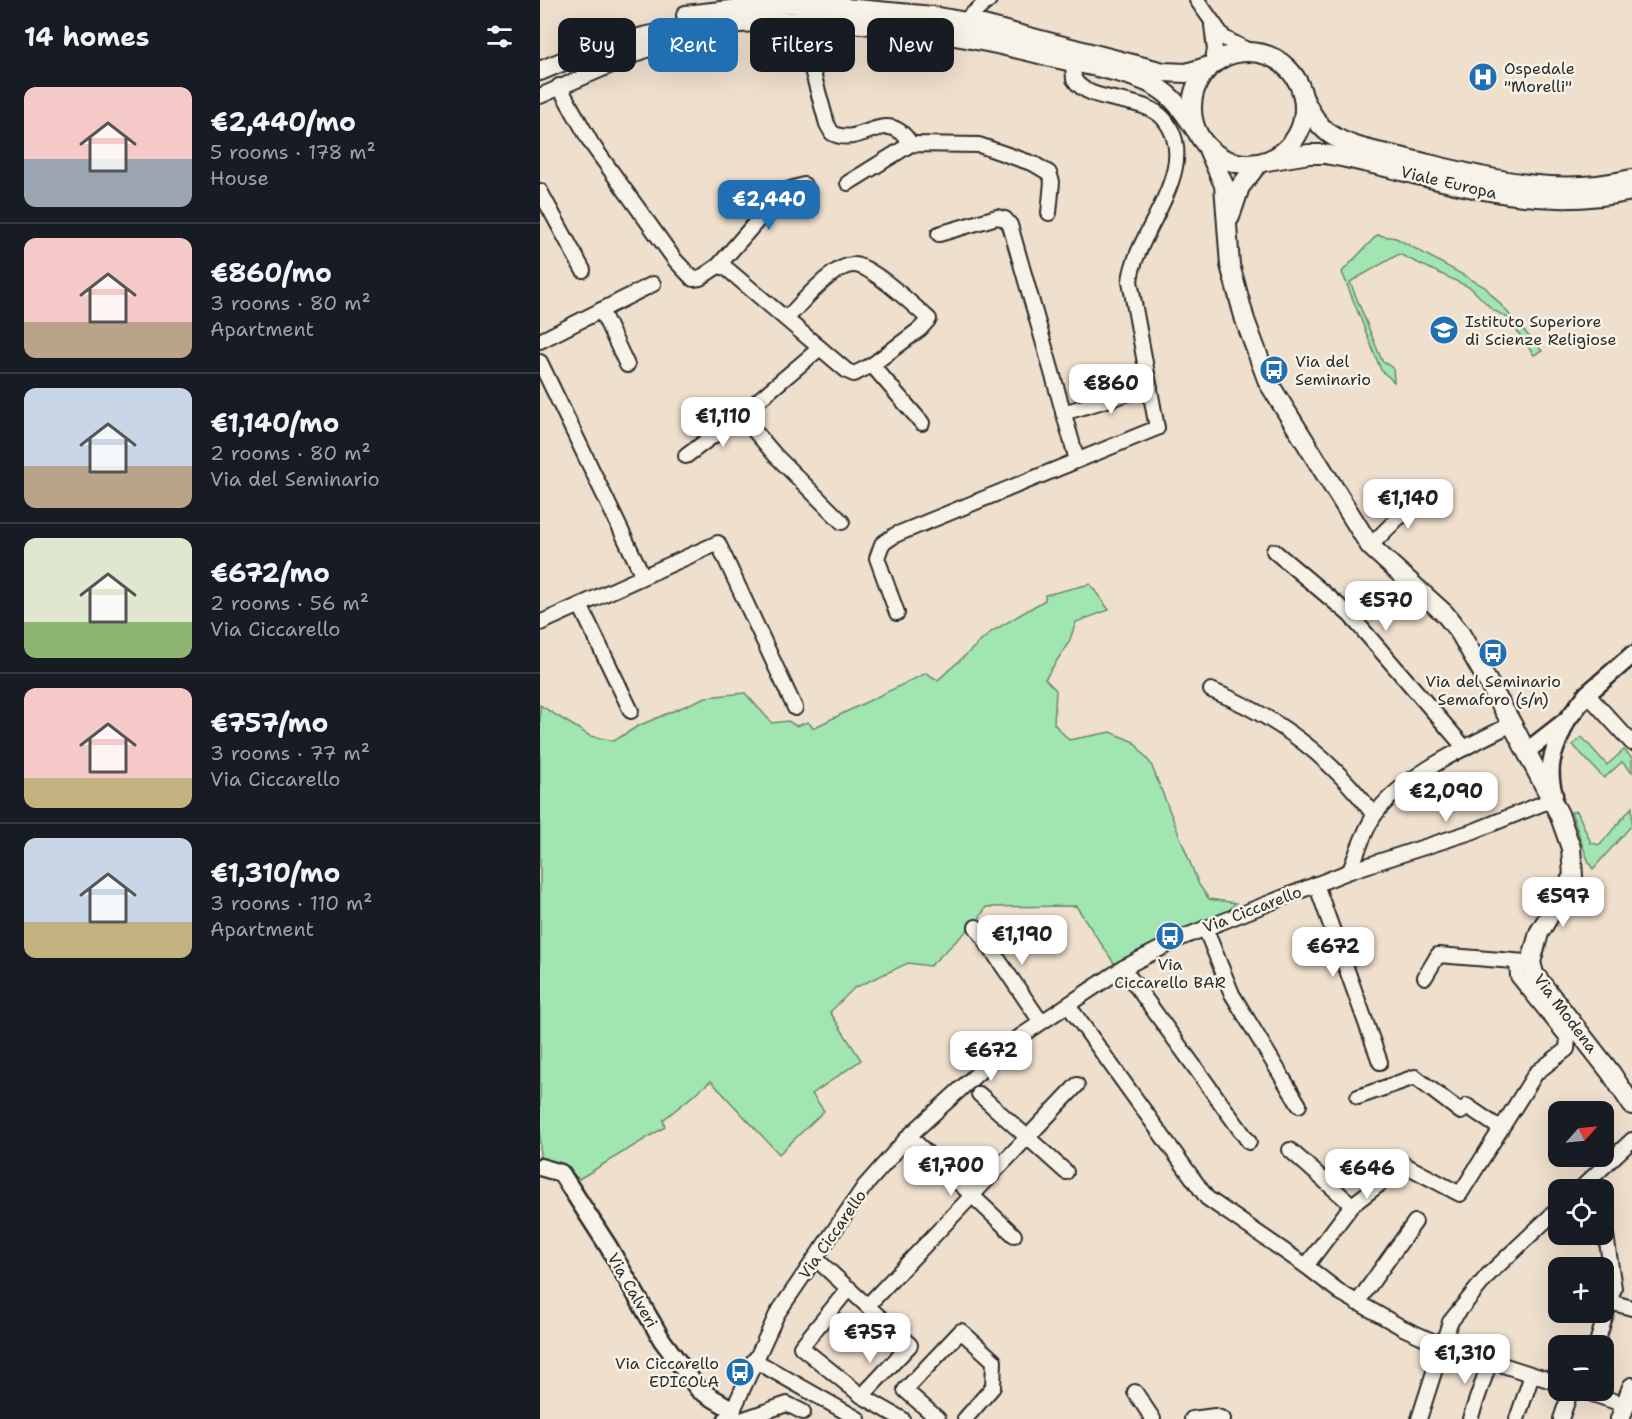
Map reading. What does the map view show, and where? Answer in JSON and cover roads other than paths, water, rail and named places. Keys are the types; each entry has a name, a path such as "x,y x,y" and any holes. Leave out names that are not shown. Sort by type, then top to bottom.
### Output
{"main road":[{"path":"540,60 641,23 822,3 963,22 1163,72 1186,73 1210,65 1229,54 1249,51 1268,54 1284,64 1297,79 1303,97 1304,113 1297,136 1281,154 1262,163 1240,187 1228,225"},
{"path":"724,18 774,8 796,18"},
{"path":"855,24 940,32 983,39 1156,86 1177,104 1208,149 1224,185 1230,265 1245,320 1268,382 1370,546 1445,614 1460,633 1527,751"},
{"path":"540,71 612,43 648,34"},
{"path":"1195,129 1191,112 1192,95 1198,79 1210,65"},
{"name":"Viale Europa","path":"1303,97 1315,119 1329,133 1359,147 1523,186 1564,188 1632,178"},
{"path":"1208,149 1223,159 1240,164 1262,163"},
{"name":"Viale Europa","path":"1262,163 1300,155 1325,154 1500,194 1544,200 1584,199 1632,191"},
{"name":"Via Modena","path":"1527,751 1555,807 1571,849 1573,876 1524,962 1611,1073 1632,1106"},
{"path":"1622,1412 1632,1387"}],"street":[{"path":"963,22 989,0"},
{"path":"1197,0 1212,25 1224,38 1249,51"},
{"path":"1210,65 1215,50 1212,25"},
{"path":"540,96 648,48"},
{"path":"897,614 877,558 882,544 895,535 1158,428 1130,281 1132,264 1166,195 1174,171 1177,149 1167,122 1156,110 1086,90 1074,79 1073,63"},
{"path":"813,72 827,124 832,133 846,136 892,126 902,130 911,144"},
{"path":"559,86 585,135 675,260 693,279 700,278 718,266 758,220 743,203 804,185"},
{"path":"849,183 911,144 978,145 1034,164 1049,173 1052,182 1049,213"},
{"path":"540,191 583,270"},
{"path":"939,234 997,217 1005,219 1010,225 1077,460"},
{"path":"718,266 726,268 820,348 854,374 872,365 920,329 929,319 896,289 861,266 852,265 821,282 786,319"},
{"path":"540,341 653,284"},
{"path":"601,310 627,365"},
{"path":"686,456 741,415 820,348"},
{"path":"540,362 643,576"},
{"path":"872,365 922,423"},
{"path":"1063,413 1150,387"},
{"path":"741,415 775,455 842,522"},
{"path":"1370,546 1398,518 1434,498"},
{"path":"540,623 718,543 795,708"},
{"path":"1274,551 1350,615 1465,748"},
{"path":"580,605 631,711"},
{"path":"1555,807 1549,776 1553,755 1568,719 1587,694 1632,655"},
{"path":"1211,690 1249,705 1311,746 1352,786 1374,815"},
{"path":"1587,694 1632,743"},
{"path":"1527,751 1568,719"},
{"path":"1350,871 1374,815 1406,785 1452,753 1512,724"},
{"name":"Via Ciccarello","path":"735,1416 754,1360 777,1314 864,1188 909,1136 1012,1042 1124,968 1205,928 1350,871 1555,807"},
{"path":"1316,884 1380,1062"},
{"path":"976,927 1041,1022"},
{"path":"1205,928 1232,994 1299,1105"},
{"path":"1306,1266 1352,1204 1405,1165 1460,1194 1536,1073 1567,1049 1568,1038 1518,976 1524,962 1438,955 1425,977"},
{"path":"1124,968 1249,1142"},
{"path":"1068,1005 1208,1198 1357,1303 1403,1328 1441,1345 1548,1380"},
{"path":"1358,1097 1415,1077 1461,1112 1467,1106 1501,1129"},
{"path":"868,1305 1077,1085"},
{"path":"979,1094 1066,1172"},
{"path":"909,1136 1014,1235"},
{"path":"1591,1179 1632,1140"},
{"path":"1290,1150 1352,1204"},
{"name":"Via Calveri","path":"540,1167 561,1173 603,1238 662,1340 699,1390 735,1416"},
{"path":"1419,1419 1450,1322 1488,1275 1548,1218"},
{"path":"1357,1303 1415,1222"},
{"path":"815,1258 910,1345 862,1396"},
{"path":"849,1288 801,1347 862,1396 902,1419"},
{"path":"1614,1303 1632,1308"},
{"path":"938,1419 905,1390 961,1331 994,1361 993,1388 965,1419"},
{"path":"754,1360 858,1419"},
{"path":"1470,1419 1490,1361"},
{"path":"1517,1419 1532,1374"},
{"path":"1135,1392 1154,1419"},
{"path":"735,1416 788,1404 805,1416 813,1393"},
{"path":"1560,1419 1567,1401"},
{"path":"1602,1401 1622,1412"},
{"path":"1192,1419 1215,1416 1223,1419"}],"place":[{"name":"Ospedale \"Morelli\"","path":"1483,77"},
{"name":"Istituto Superiore di Scienze Religiose","path":"1444,330"},
{"name":"Via del Seminario","path":"1274,370"},
{"name":"Via del Seminario Semaforo (s/n)","path":"1493,653"},
{"name":"Via Ciccarello BAR","path":"1170,936"},
{"name":"Via Ciccarello EDICOLA","path":"740,1372"}]}
